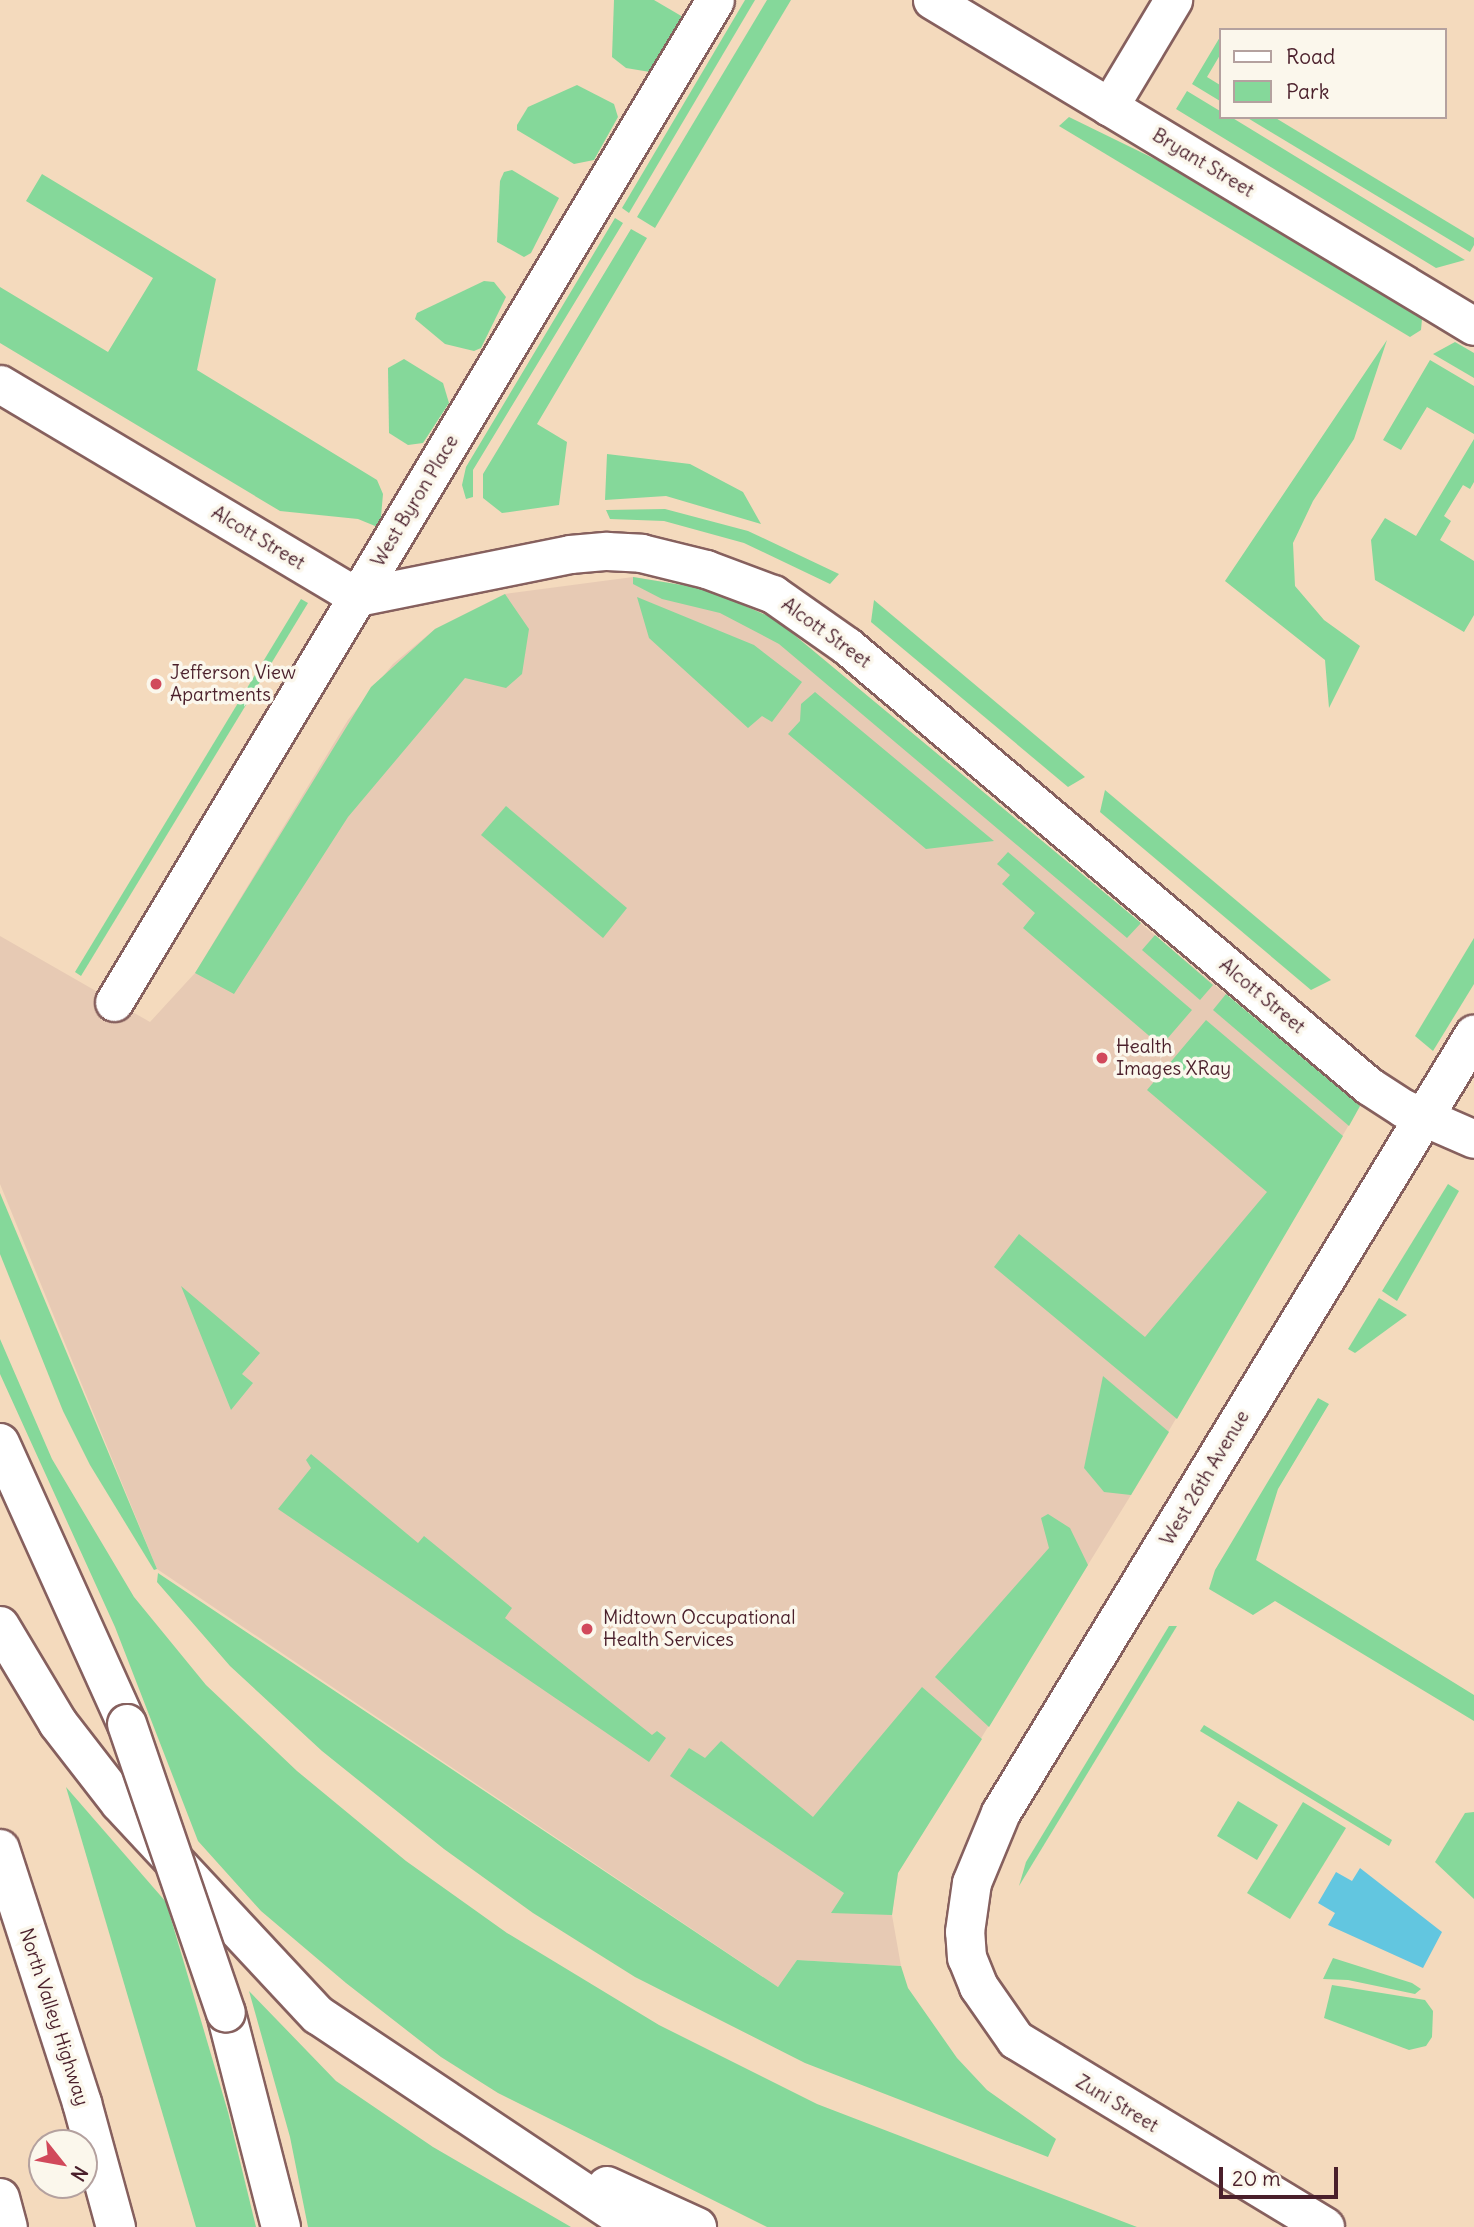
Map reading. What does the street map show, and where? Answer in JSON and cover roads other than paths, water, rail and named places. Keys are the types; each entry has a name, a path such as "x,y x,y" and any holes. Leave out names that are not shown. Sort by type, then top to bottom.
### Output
{"main road":[{"name":"West 26th Avenue","path":"965,1933 972,1883 1001,1813 1474,1035"},
{"path":"0,1443 127,1724 226,2013 281,2227"},
{"path":"0,1626 58,1723 120,1803 261,1958 318,2015 491,2134 636,2227"},
{"name":"North Valley Highway","path":"0,1849 82,2103 116,2227"},
{"name":"Zuni Street","path":"965,1933 967,1958 979,1986 1016,2040 1325,2227"},
{"path":"491,2134 697,2227"},
{"path":"0,2198 8,2227"}],"street":[{"name":"West Byron Place","path":"114,1002 715,0"},
{"name":"Bryant Street","path":"932,0 1474,326"},
{"path":"1109,107 1173,0"},
{"name":"Alcott Street","path":"0,384 357,597 570,554 607,551 641,553 706,569 773,594 847,646 1369,1086 1424,1117 1474,1139"}],"water":[{"path":"1360,1868 1442,1932 1423,1968 1328,1925 1335,1913 1318,1903 1336,1872 1352,1881"}],"place":[{"name":"Jefferson View Apartments","path":"156,684"},
{"name":"Health Images XRay","path":"1102,1058"},
{"name":"Midtown Occupational Health Services","path":"587,1629"}]}
